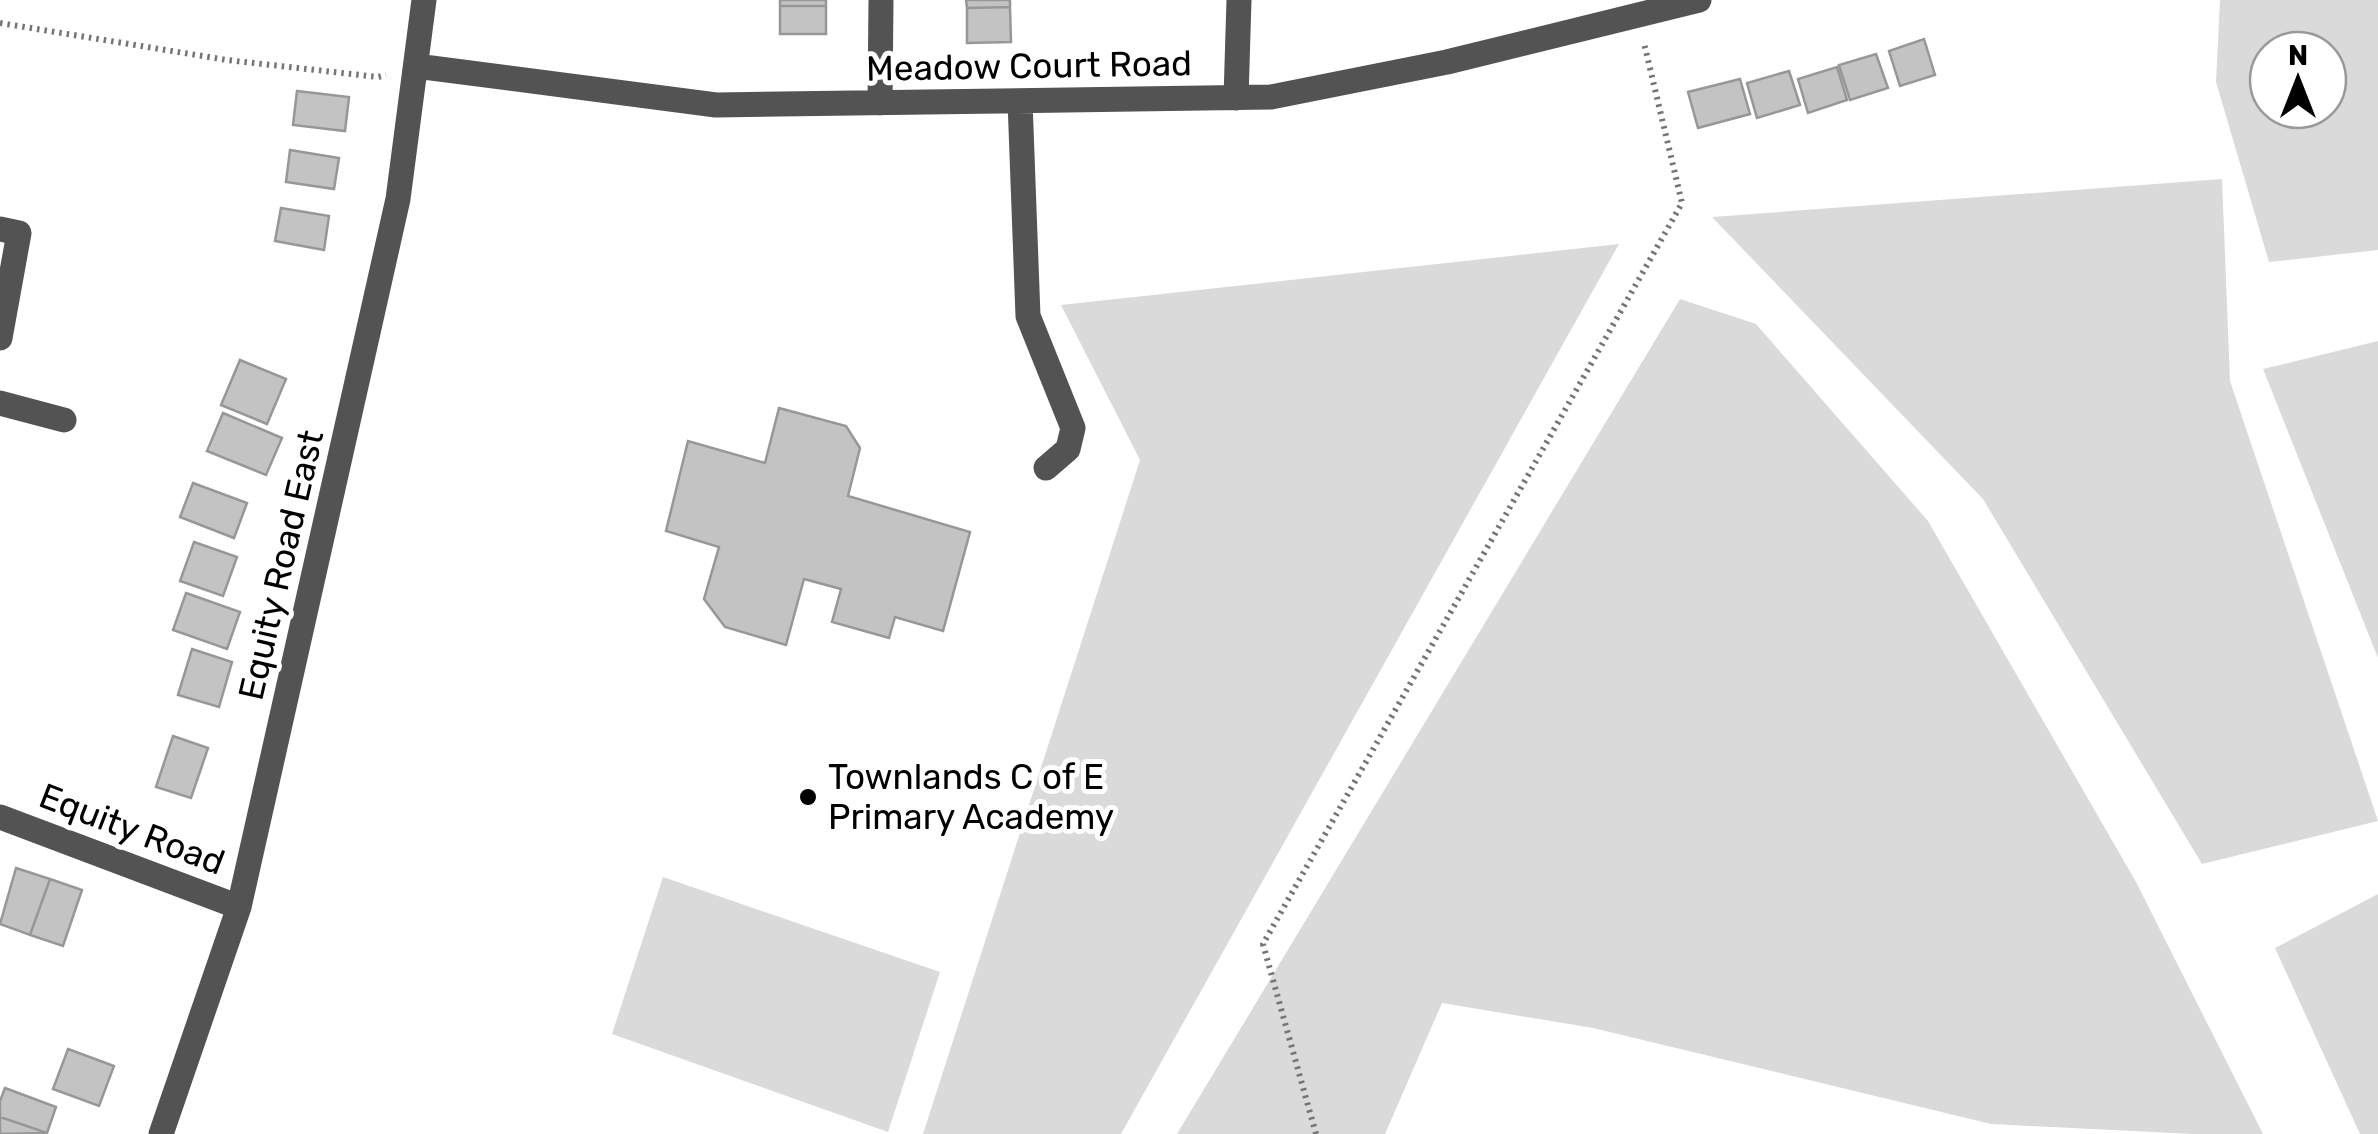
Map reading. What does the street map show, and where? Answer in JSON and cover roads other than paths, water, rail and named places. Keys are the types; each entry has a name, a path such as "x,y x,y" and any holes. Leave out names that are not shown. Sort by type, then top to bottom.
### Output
{"street":[{"name":"Equity Road East","path":"161,1134 239,907 398,199 424,0"},
{"path":"880,103 881,0"},
{"path":"1236,98 1239,0"},
{"name":"Meadow Court Road","path":"416,66 716,105 1271,97 1448,62 1625,11 1699,0"},
{"path":"1020,101 1028,316 1074,428 1068,449 1046,468"},
{"path":"0,338 10,231"},
{"path":"0,404 64,420"},
{"name":"Equity Road","path":"0,817 239,907"}],"place":[{"name":"Townlands C of E Primary Academy","path":"808,797"}]}
